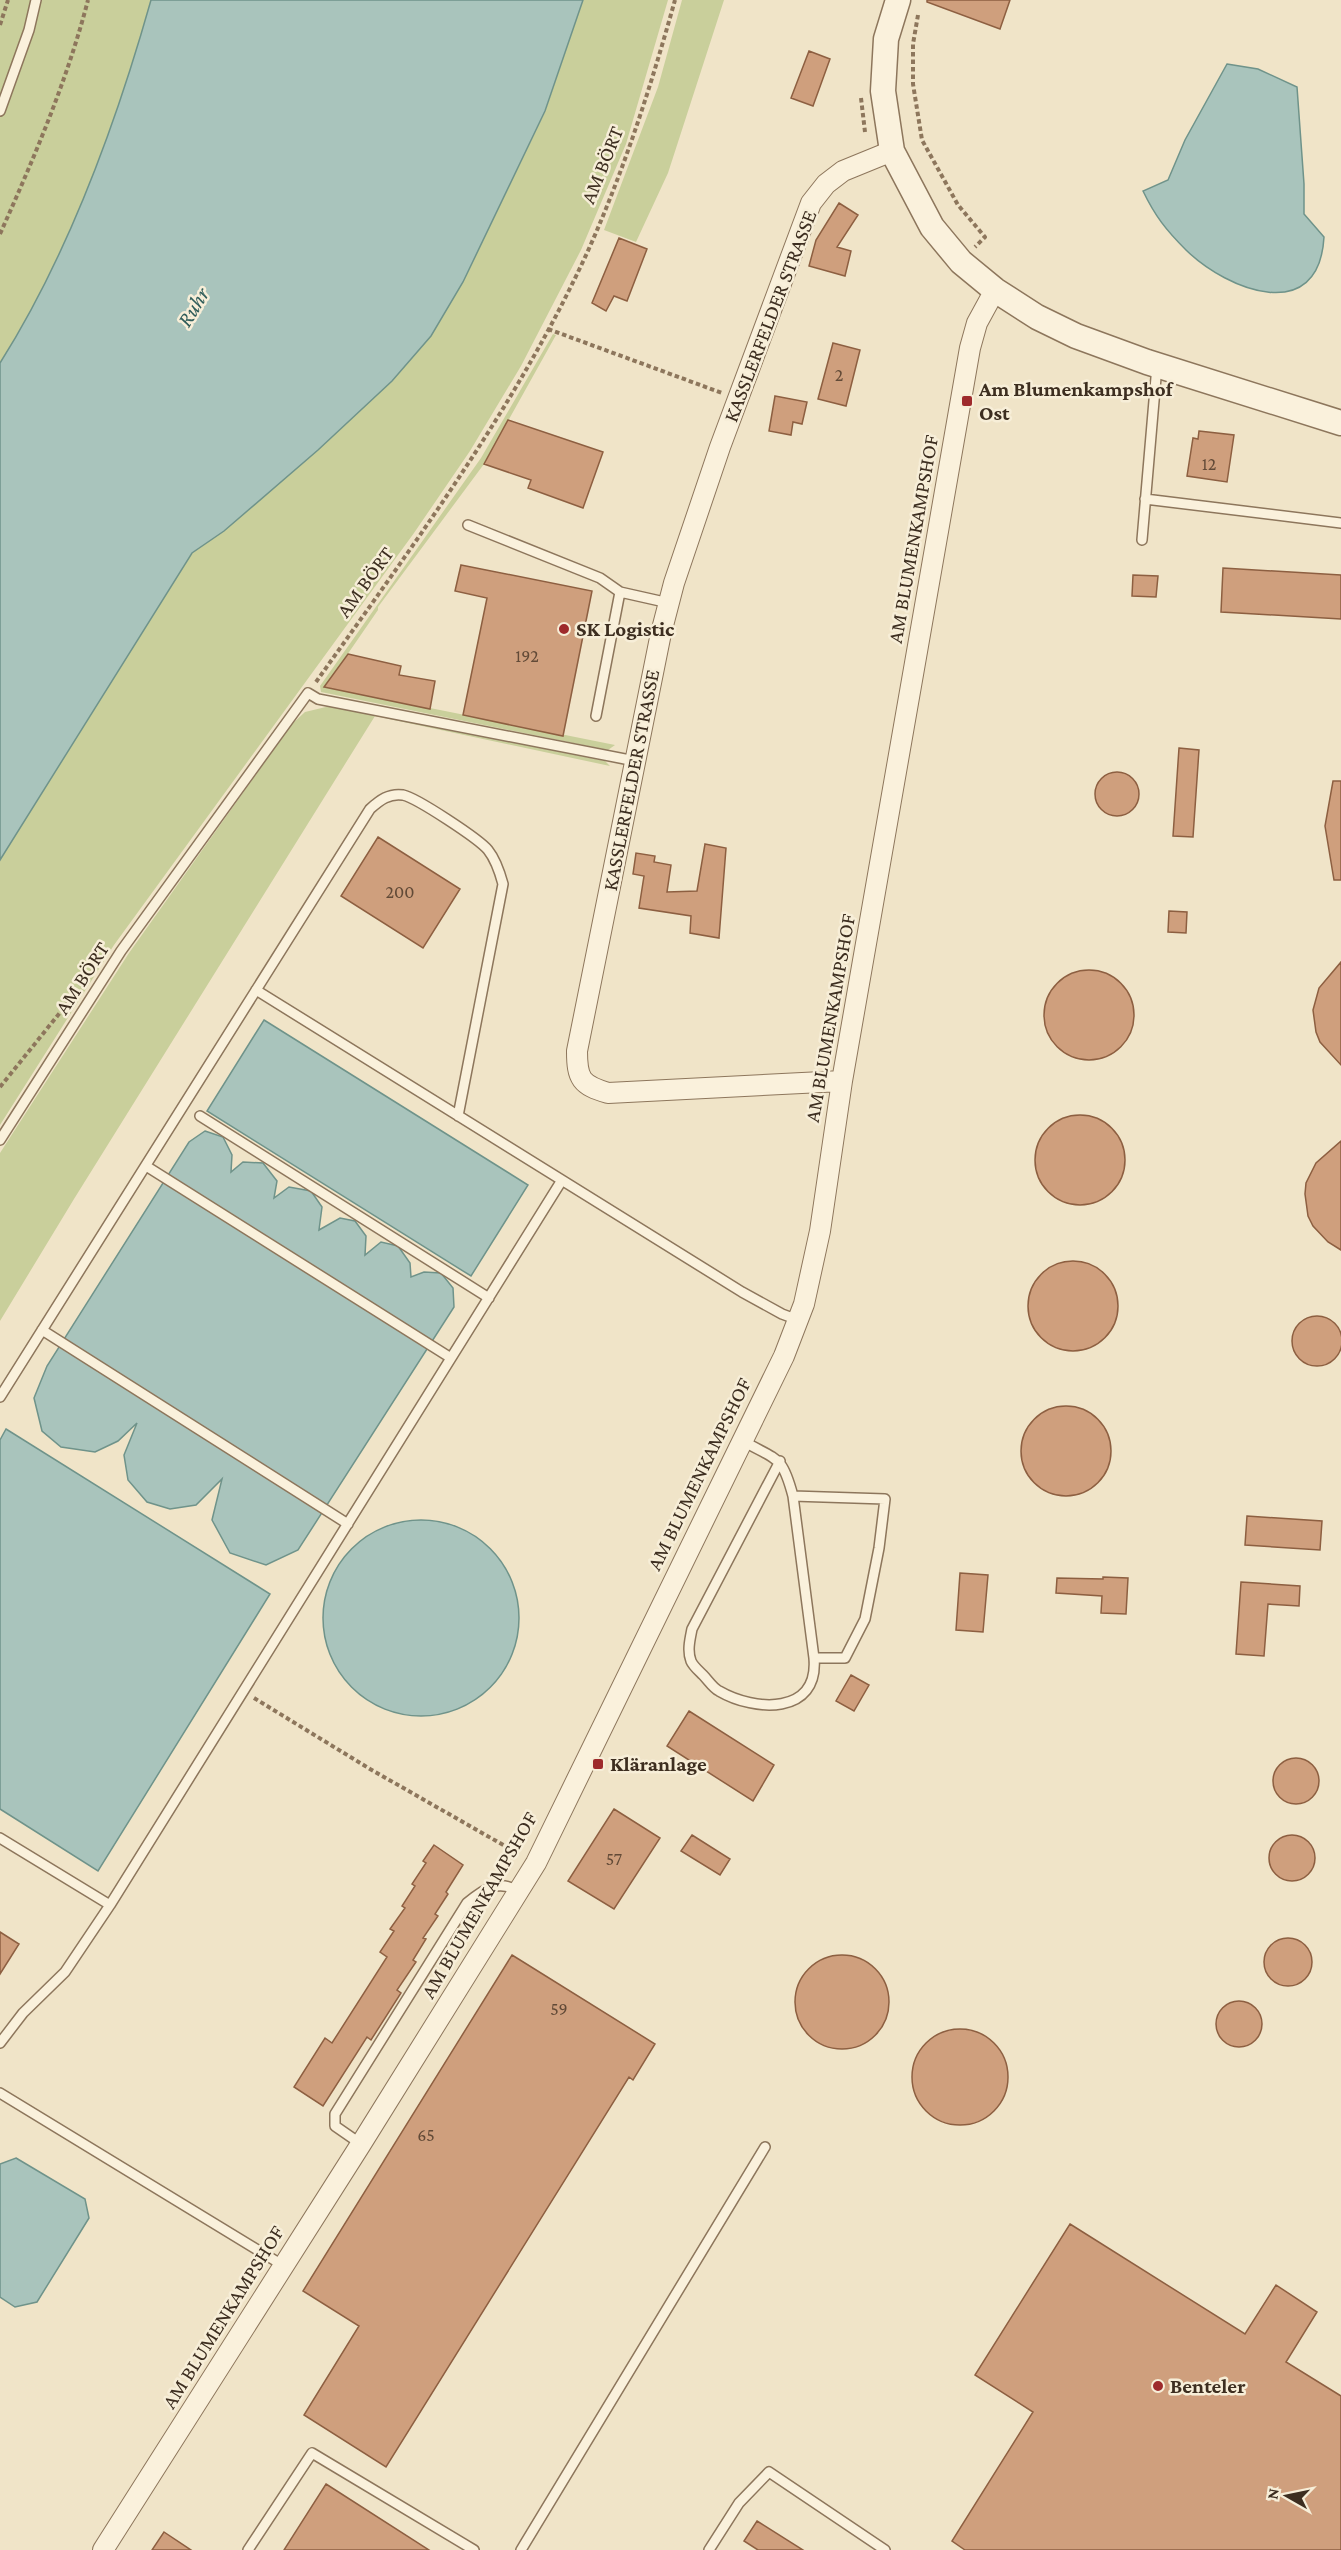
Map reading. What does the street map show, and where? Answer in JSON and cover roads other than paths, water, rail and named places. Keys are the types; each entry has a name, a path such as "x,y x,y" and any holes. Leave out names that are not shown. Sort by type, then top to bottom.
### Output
{"street":[{"path":"909,3 886,39 883,91 892,152 932,227 961,262 995,290 1037,316 1076,336 1158,365 1341,423"},
{"name":"KASSLERFELDER STRASSE","path":"842,1082 608,1093 592,1088 583,1082 577,1071 577,1051 669,603 688,537 811,204 826,184 843,171 892,152"},
{"name":"AM BLUMENKAMPSHOF","path":"103,2550 361,2144 528,1859 743,1441 784,1356 804,1304 820,1231 842,1082 970,348 977,323 995,290"}],"lane":[{"path":"0,111 29,30 36,0"},
{"path":"1142,540 1158,365"},
{"path":"1145,500 1341,523"},
{"path":"468,525 600,579 620,591 669,603"},
{"path":"596,716 620,591"},
{"name":"AM BÖRT","path":"0,1140 121,951 308,693 318,699 635,761"},
{"path":"0,1397 370,809 380,799 392,795 404,795 416,800 477,840 489,851 503,884 458,1116"},
{"path":"256,990 742,1292 798,1320"},
{"path":"201,1116 489,1298"},
{"path":"146,1166 451,1359"},
{"path":"0,2043 23,2013 65,1972 110,1905 562,1180"},
{"path":"42,1330 348,1524"},
{"path":"743,1441 780,1461 786,1469 793,1496 816,1674 802,1696 769,1707 750,1704 717,1690 691,1661 689,1642 692,1629 780,1461"},
{"path":"793,1496 885,1499 879,1548 865,1618 845,1658 814,1658"},
{"path":"0,1838 110,1905"},
{"path":"361,2144 334,2126 335,2114 467,1904 479,1893 511,1888"},
{"path":"0,2093 284,2266"},
{"path":"521,2550 765,2147"},
{"path":"248,2550 312,2453 474,2550"},
{"path":"709,2550 739,2503 770,2472 885,2550"}],"water":[{"name":"Ruhr","path":"151,0 583,0 545,111 463,282 431,336 392,381 318,450 224,531 192,553 0,860 0,363 48,278 69,233 106,141"},
{"path":"1227,64 1258,69 1297,87 1304,214 1324,237 1318,265 1306,282 1289,291 1269,292 1247,287 1225,278 1204,265 1186,250 1167,229 1143,191 1168,180 1185,140"},
{"path":"264,1020 528,1185 471,1276 207,1111"},
{"path":"205,1131 223,1137 232,1155 231,1172 243,1162 263,1163 277,1181 274,1198 289,1187 311,1191 322,1207 319,1230 340,1218 355,1221 366,1236 365,1255 381,1242 398,1246 410,1263 411,1277 424,1272 441,1273 453,1288 454,1307 298,1550 266,1565 230,1553 212,1520 222,1479 196,1505 170,1509 147,1502 128,1480 124,1455 137,1423 118,1441 95,1452 61,1447 42,1431 34,1398 47,1366 189,1142"},
{"path":"6,1429 270,1594 98,1871 0,1809 0,1440"},
{"path":"411,1520 431,1520 467,1531 476,1536 497,1556 512,1580 519,1608 519,1628 512,1656 503,1673 483,1694 459,1709 431,1716 411,1716 383,1709 366,1700 339,1673 327,1646 323,1628 323,1608 330,1580 339,1563 366,1536 393,1524"},
{"path":"16,2158 85,2199 89,2218 37,2302 15,2307 0,2297 0,2164"}],"place":[{"name":"Am Blumenkampshof Ost","path":"967,401"},
{"name":"SK Logistic","path":"564,629"},
{"name":"Kläranlage","path":"598,1764"},
{"name":"Benteler","path":"1158,2386"}]}
